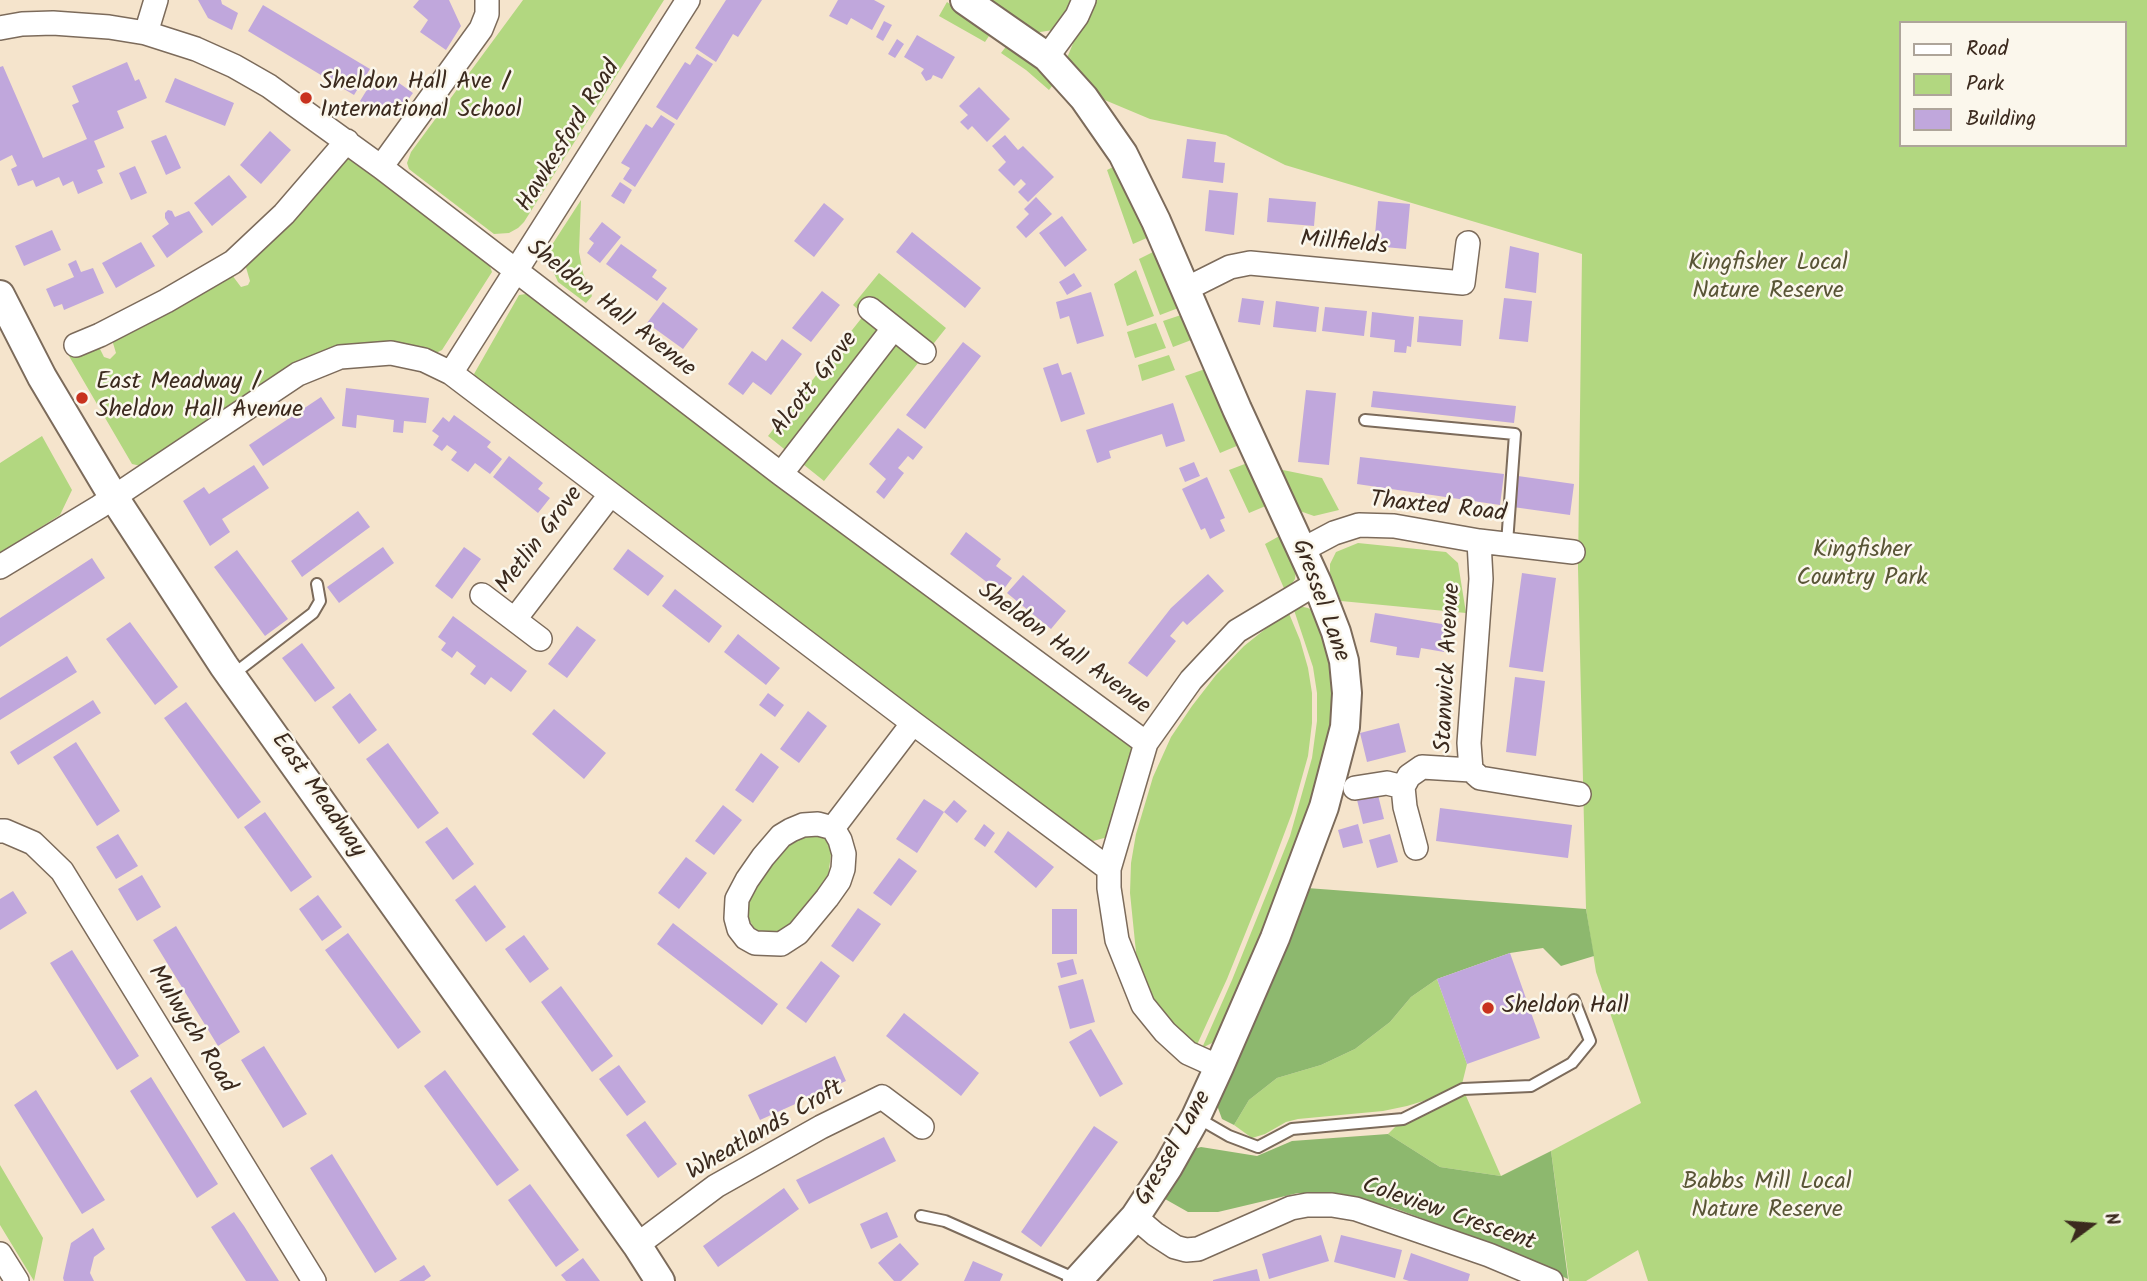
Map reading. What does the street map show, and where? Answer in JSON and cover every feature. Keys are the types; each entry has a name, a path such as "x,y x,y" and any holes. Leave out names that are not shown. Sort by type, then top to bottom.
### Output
{"street":[{"path":"146,33 156,0"},
{"path":"381,167 481,29 487,14 487,0"},
{"name":"Hawkesford Road","path":"452,373 688,0"},
{"name":"Gressel Lane","path":"965,0 1046,57 1084,98 1123,154 1156,221 1237,409 1317,583 1344,661 1347,693 1345,727 1324,807 1275,938 1219,1067 1196,1117 1168,1167 1135,1217 1078,1280"},
{"path":"1046,57 1077,16 1084,0"},
{"name":"Sheldon Hall Avenue","path":"0,27 63,23 146,33 196,49 269,86 347,141 780,474 1146,743"},
{"path":"76,345 166,301 233,262 284,215 347,141"},
{"name":"Millfields","path":"1186,289 1230,267 1250,263 1463,282 1468,243"},
{"name":"East Meadway","path":"0,295 42,377 113,496 232,676 660,1281"},
{"path":"870,309 924,352"},
{"name":"Alcott Grove","path":"780,474 893,329"},
{"path":"0,567 298,374 340,357 391,354 424,360 452,373 610,495 1109,869"},
{"name":"Metlin Grove","path":"514,619 610,495"},
{"name":"Thaxted Road","path":"1302,550 1334,533 1359,525 1394,526 1479,541 1573,552"},
{"name":"Stanwick Avenue","path":"1479,541 1481,579 1469,743 1471,770 1480,778 1579,794"},
{"path":"1219,1067 1188,1053 1165,1032 1143,1005 1117,940 1109,888 1109,869 1146,743 1191,680 1237,631 1317,583"},
{"path":"482,595 540,639"},
{"path":"833,828 913,723"},
{"path":"1416,848 1405,807 1403,787 1409,776 1422,767 1471,770"},
{"path":"1355,788 1387,783 1403,787"},
{"path":"810,824 833,828 844,854 843,869 839,881 827,898 798,933 780,944 755,943 746,938 739,929 736,918 737,899 763,858 781,836 791,830 810,824"},
{"name":"Mulwych Road","path":"0,831 33,843 62,870 314,1281"},
{"name":"Wheatlands Croft","path":"637,1245 716,1186 881,1097 922,1127"},
{"name":"Coleview Crescent","path":"1135,1217 1175,1248 1186,1250 1198,1249 1291,1208 1332,1205 1356,1209 1489,1255 1551,1281"},
{"path":"0,1254 17,1281"}],"lane":[{"path":"1365,420 1516,434 1507,543"},
{"path":"232,676 319,607 317,584"},
{"path":"1196,1117 1229,1136 1258,1147 1292,1129 1403,1119 1463,1089 1531,1086 1572,1063 1590,1041 1574,1000"},
{"path":"921,1216 945,1221 1078,1280"}],"green space":[{"path":"523,0 664,0 524,222 509,233 494,234 409,169 407,163 411,152"},
{"path":"983,0 1074,0 1064,19 1053,30 1034,33"},
{"name":"Kingfisher Country Park","path":"1091,0 2147,0 2147,1281 1648,1281 1638,1250 1586,1281 1569,1281 1551,1151 1641,1103 1596,972 1586,909 1578,568 1582,254 1285,165 1226,135 1150,119 1088,93 1067,58"},
{"path":"947,2 991,33 985,42 939,16"},
{"path":"1008,44 1055,82 1049,90 1001,53"},
{"path":"348,156 488,261 492,272 442,350 434,354 373,344 141,466 132,464 69,356 84,347 92,346 100,349 104,357 110,359 116,353 113,338 232,275 241,287 248,285 250,281 245,264"},
{"path":"1117,165 1149,237 1133,244 1107,170"},
{"path":"581,200 579,252 583,273 592,296 586,303 558,282 548,260 548,251"},
{"path":"1155,251 1181,307 1160,315 1139,259"},
{"path":"1136,270 1154,316 1127,326 1114,284"},
{"path":"879,273 946,328 824,481 768,436 864,315 853,305"},
{"path":"519,295 533,295 1132,746 1134,755 1108,837 1093,841 1086,839 476,378 474,374"},
{"path":"1184,314 1194,339 1173,347 1163,321"},
{"path":"1156,323 1166,348 1135,358 1127,332"},
{"path":"1169,355 1175,370 1142,381 1138,365"},
{"path":"1208,368 1239,445 1220,453 1185,376"},
{"path":"42,436 72,490 60,515 0,553 0,463"},
{"path":"1250,462 1268,505 1249,513 1229,470"},
{"path":"1278,469 1322,478 1339,510 1314,516 1297,510"},
{"path":"1283,534 1296,571 1295,579 1286,593 1265,544"},
{"path":"1358,543 1446,552 1458,563 1466,613 1341,601 1330,575 1330,564 1336,552"},
{"path":"1299,606 1315,612 1328,647 1335,689 1333,733 1276,902 1218,1040 1202,1048 1290,836 1312,758 1317,721 1317,693 1313,667 1293,607"},
{"path":"1288,611 1300,640 1312,693 1308,756 1292,813 1268,877 1196,1047 1186,1041 1150,999 1137,962 1130,893 1136,834 1153,777 1171,737 1192,706 1216,675 1244,646"},
{"path":"822,835 829,838 832,846 827,885 790,929 772,936 756,931 748,918 748,905 755,883 787,844 804,836"},
{"path":"1307,888 1586,909 1594,956 1561,966 1543,948 1510,953 1437,979 1411,997 1390,1022 1355,1049 1321,1065 1277,1078 1249,1100 1234,1125 1222,1119 1217,1096"},
{"path":"1437,979 1467,1064 1462,1084 1433,1098 1407,1106 1383,1111 1298,1119 1252,1138 1234,1125 1249,1100 1277,1078 1321,1065 1355,1049 1390,1022 1411,997"},
{"path":"1463,1089 1501,1176 1440,1167 1388,1134 1403,1119"},
{"path":"1388,1134 1440,1167 1501,1176 1551,1151 1568,1279 1501,1248 1456,1231 1394,1208 1337,1193 1298,1193 1218,1212 1188,1212 1165,1199 1193,1149 1201,1147 1257,1156 1292,1141"},
{"path":"0,1165 43,1238 34,1281 0,1225"}],"building":[{"path":"198,0 221,0 222,4 238,13 232,30 208,18"},
{"path":"419,0 449,0 461,26 446,50 420,32 428,20 413,7"},
{"path":"726,0 762,0 738,37 733,34 716,62 695,48"},
{"path":"838,0 874,0 885,6 872,30 851,18 847,25 829,16"},
{"path":"263,5 370,69 354,95 248,31"},
{"path":"884,21 892,25 883,41 876,37"},
{"path":"917,35 955,57 942,79 933,75 926,81 921,73 924,69 904,57"},
{"path":"897,39 904,44 895,58 888,54"},
{"path":"697,54 713,64 677,120 656,107 685,62 690,65"},
{"path":"127,62 135,81 139,79 147,98 117,111 124,128 94,141 105,167 97,170 103,183 78,194 73,181 63,186 59,177 36,187 33,180 18,186 11,169 17,166 12,155 0,161 0,67 3,66 43,158 87,139 72,105 79,102 72,86"},
{"path":"175,78 234,103 225,126 165,102"},
{"path":"392,78 413,93 399,112 375,113 360,101 373,80 384,89"},
{"path":"979,87 1010,119 987,142 972,126 968,130 960,122 968,115 959,106"},
{"path":"661,115 675,124 635,187 623,179 630,168 621,163 646,124 652,128"},
{"path":"270,131 291,150 261,184 240,165"},
{"path":"166,135 181,168 166,175 151,141"},
{"path":"1005,135 1018,150 1023,146 1054,177 1028,202 1018,192 1026,184 1021,179 1014,186 998,170 1006,162 992,146"},
{"path":"1187,139 1216,142 1214,162 1225,163 1223,183 1182,178"},
{"path":"135,166 147,193 131,200 119,173"},
{"path":"229,175 247,197 212,226 194,203"},
{"path":"620,182 632,190 624,204 611,196"},
{"path":"1209,190 1238,193 1234,235 1205,231"},
{"path":"1036,197 1052,214 1026,238 1016,227 1029,214 1024,209"},
{"path":"1269,198 1316,202 1314,226 1267,222"},
{"path":"1378,201 1410,204 1406,249 1374,246"},
{"path":"824,203 844,219 814,257 794,241"},
{"path":"168,210 172,211 175,217 189,211 203,232 167,258 152,236 169,224 165,218"},
{"path":"1062,216 1087,250 1065,267 1039,233"},
{"path":"602,222 621,237 600,263 587,253 594,243 589,239"},
{"path":"52,230 61,250 24,266 15,246"},
{"path":"912,232 981,288 965,308 896,252"},
{"path":"141,242 155,266 116,288 102,263"},
{"path":"621,244 657,270 652,277 667,288 657,301 606,264"},
{"path":"1510,246 1539,253 1536,293 1505,288"},
{"path":"76,260 81,272 93,268 104,293 64,310 62,304 54,307 46,289 74,277 68,264"},
{"path":"1074,273 1082,286 1067,295 1059,282"},
{"path":"822,291 840,305 811,342 792,328"},
{"path":"1091,292 1104,336 1077,344 1069,316 1060,319 1056,302"},
{"path":"1242,298 1264,301 1260,325 1238,322"},
{"path":"1504,298 1532,301 1528,342 1499,339"},
{"path":"1276,301 1319,307 1316,332 1273,327"},
{"path":"663,302 698,329 683,349 647,323"},
{"path":"1325,307 1367,311 1364,336 1322,331"},
{"path":"1372,312 1414,317 1411,347 1407,346 1406,353 1394,352 1395,340 1370,337"},
{"path":"1419,316 1463,320 1461,346 1417,342"},
{"path":"782,339 802,354 771,395 753,382 743,395 728,384 752,351 766,361"},
{"path":"963,342 981,356 925,429 906,415"},
{"path":"1058,363 1062,375 1071,372 1085,414 1061,422 1043,368"},
{"path":"346,388 429,398 426,423 404,421 403,433 393,432 394,420 357,415 356,428 342,426"},
{"path":"1306,390 1336,393 1329,465 1298,462"},
{"path":"1373,391 1516,406 1514,423 1371,407"},
{"path":"321,397 335,418 263,466 249,445"},
{"path":"1173,403 1185,441 1166,447 1162,434 1109,451 1111,458 1097,463 1086,430"},
{"path":"454,415 491,442 487,447 502,459 490,474 475,463 468,472 451,460 457,452 447,445 442,451 433,445 439,436 432,431 443,417 449,422"},
{"path":"898,428 923,447 913,460 908,456 898,468 904,473 884,499 876,492 886,479 869,464"},
{"path":"509,456 543,483 538,489 550,498 538,513 493,477"},
{"path":"1360,457 1504,474 1500,505 1357,484"},
{"path":"1194,462 1200,476 1185,482 1179,468"},
{"path":"254,465 269,488 222,519 230,532 210,546 183,501 204,487 209,494"},
{"path":"1518,476 1574,484 1570,515 1513,507"},
{"path":"1207,477 1225,518 1220,520 1225,531 1210,539 1205,528 1201,530 1182,489"},
{"path":"358,511 370,527 302,577 291,561"},
{"path":"966,532 1001,559 996,566 1012,578 1001,593 950,554"},
{"path":"383,547 394,563 339,603 327,587"},
{"path":"464,547 481,559 452,599 435,586"},
{"path":"628,549 664,576 648,596 613,569"},
{"path":"237,550 288,619 265,636 214,567"},
{"path":"92,558 105,578 0,647 0,618"},
{"path":"1522,573 1556,578 1543,672 1509,667"},
{"path":"1208,574 1224,591 1187,625 1183,621 1170,636 1176,641 1147,677 1128,663 1171,608"},
{"path":"1023,575 1066,611 1051,629 1007,593"},
{"path":"675,589 722,626 709,643 662,606"},
{"path":"1375,613 1448,625 1444,652 1421,648 1419,658 1396,655 1397,647 1370,642"},
{"path":"453,616 527,671 511,692 491,677 485,685 470,674 476,666 457,651 452,658 441,650 446,643 438,637"},
{"path":"130,622 178,687 155,705 106,639"},
{"path":"577,626 596,640 567,678 548,664"},
{"path":"738,634 780,668 766,685 724,652"},
{"path":"302,643 335,688 315,702 282,658"},
{"path":"67,656 77,672 0,720 0,698"},
{"path":"1515,677 1545,681 1536,756 1506,752"},
{"path":"350,693 377,730 359,744 332,707"},
{"path":"768,693 784,705 775,717 759,705"},
{"path":"93,700 101,713 18,765 10,752"},
{"path":"186,702 261,802 238,819 164,718"},
{"path":"554,709 606,753 584,779 532,734"},
{"path":"808,711 827,726 799,763 780,749"},
{"path":"1399,723 1406,752 1367,762 1360,733"},
{"path":"76,742 120,811 97,826 53,757"},
{"path":"388,743 439,813 418,829 366,759"},
{"path":"761,753 779,767 753,803 735,790"},
{"path":"1377,791 1384,819 1363,824 1356,796"},
{"path":"924,799 944,812 917,853 896,839"},
{"path":"954,800 967,811 957,823 944,812"},
{"path":"723,805 742,820 714,855 695,841"},
{"path":"1440,808 1572,825 1568,858 1436,841"},
{"path":"265,812 312,877 291,892 244,827"},
{"path":"984,824 995,833 985,847 974,839"},
{"path":"1358,824 1363,843 1343,848 1338,830"},
{"path":"447,827 474,864 453,880 425,842"},
{"path":"1008,831 1054,867 1036,888 994,852"},
{"path":"118,834 138,866 116,879 96,847"},
{"path":"1390,834 1398,862 1377,868 1369,840"},
{"path":"686,857 707,873 679,909 658,893"},
{"path":"899,858 917,871 891,906 873,893"},
{"path":"142,875 161,907 137,921 118,889"},
{"path":"475,885 506,927 486,942 455,900"},
{"path":"13,891 27,913 0,930 0,899"},
{"path":"318,895 342,927 322,941 299,909"},
{"path":"858,908 881,924 853,962 831,946"},
{"path":"1052,909 1077,909 1077,954 1052,954"},
{"path":"673,923 778,1004 762,1025 657,944"},
{"path":"176,926 240,1032 218,1046 153,940"},
{"path":"348,933 421,1032 398,1049 325,950"},
{"path":"524,935 549,969 530,983 505,949"},
{"path":"72,950 139,1056 117,1070 50,963"},
{"name":"Sheldon Hall","path":"1510,953 1540,1038 1467,1064 1437,979"},
{"path":"1073,959 1077,974 1061,978 1057,963"},
{"path":"821,961 840,976 806,1023 786,1008"},
{"path":"1083,979 1095,1022 1070,1029 1058,986"},
{"path":"561,986 613,1056 592,1072 541,1002"},
{"path":"904,1013 979,1073 961,1096 886,1036"},
{"path":"1091,1029 1123,1084 1100,1097 1069,1042"},
{"path":"264,1046 307,1114 283,1128 241,1060"},
{"path":"835,1056 846,1081 760,1120 748,1095"},
{"path":"619,1065 646,1102 627,1116 599,1079"},
{"path":"445,1070 519,1170 497,1186 424,1086"},
{"path":"151,1077 218,1184 197,1198 130,1091"},
{"path":"36,1090 105,1200 82,1214 14,1105"},
{"path":"645,1121 677,1164 658,1178 626,1135"},
{"path":"1094,1126 1118,1142 1041,1247 1021,1232"},
{"path":"884,1137 896,1161 809,1204 796,1180"},
{"path":"332,1154 397,1259 375,1273 310,1168"},
{"path":"530,1184 579,1250 556,1267 508,1200"},
{"path":"784,1188 799,1209 718,1267 703,1246"},
{"path":"234,1212 279,1281 246,1281 211,1227"},
{"path":"887,1212 898,1237 871,1249 860,1224"},
{"path":"93,1228 105,1249 94,1257 90,1273 94,1281 64,1281 71,1243"},
{"path":"1321,1235 1329,1261 1269,1279 1262,1254"},
{"path":"1341,1235 1402,1250 1395,1278 1334,1262"},
{"path":"900,1243 919,1264 901,1281 894,1281 878,1263"},
{"path":"1411,1253 1470,1274 1468,1281 1403,1279"},
{"path":"583,1258 600,1281 566,1281 561,1275"},
{"path":"973,1261 1003,1274 1000,1281 964,1281"},
{"path":"424,1265 431,1276 424,1281 399,1281"},
{"path":"1257,1269 1260,1281 1213,1281 1213,1280"}],"place":[{"name":"Sheldon Hall Ave / International School","path":"306,98"},
{"name":"East Meadway / Sheldon Hall Avenue","path":"82,398"},
{"name":"Sheldon Hall","path":"1488,1008"}],"park label":[{"name":"Kingfisher Local Nature Reserve","path":"1768,279"},
{"name":"Babbs Mill Local Nature Reserve","path":"1767,1198"}]}
